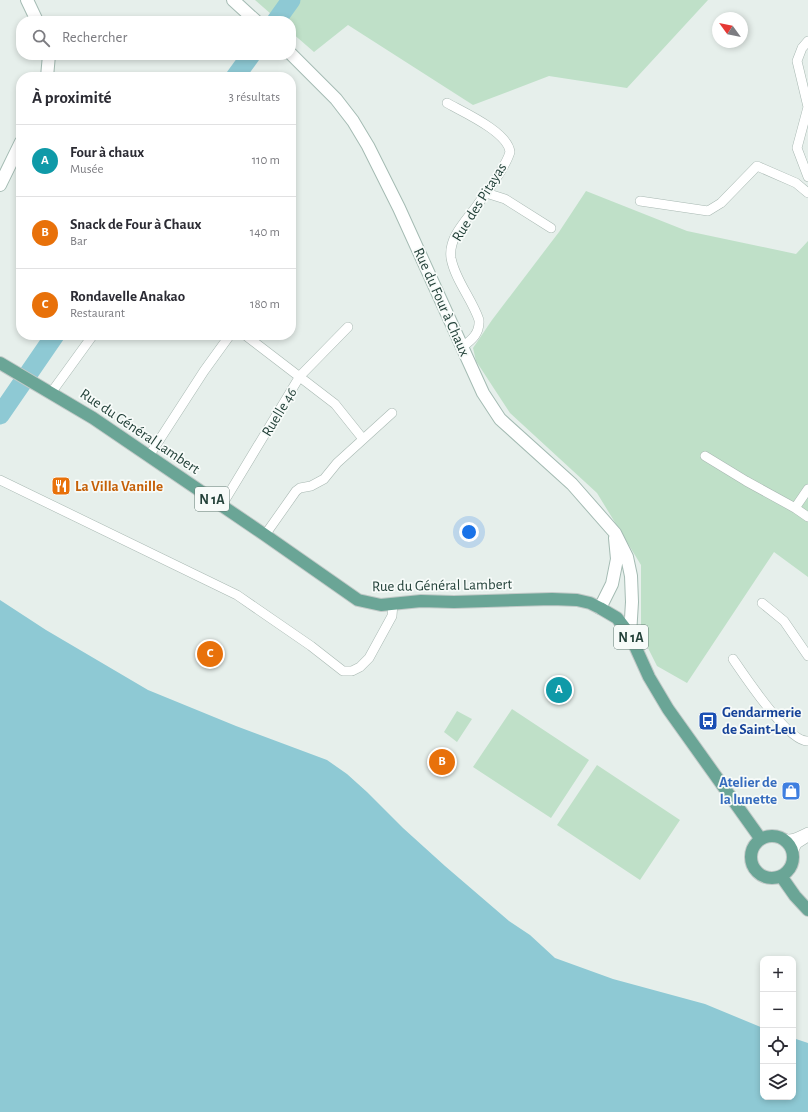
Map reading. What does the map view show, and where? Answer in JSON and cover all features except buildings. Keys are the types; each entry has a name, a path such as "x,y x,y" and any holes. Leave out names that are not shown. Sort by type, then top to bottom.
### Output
{"main road":[{"path":"27,0 35,16"},
{"path":"237,3 251,16"},
{"name":"Rue du Four à Chaux","path":"296,58 336,99 366,142 399,208 483,393 500,419 572,484 615,533 627,557 631,576 632,602 630,634"},
{"path":"47,72 49,60"},
{"path":"0,185 16,152"},
{"name":"Rue du Général Lambert","path":"4,365 93,418 222,505 358,600 381,605 421,601 454,602 552,599 577,600 590,603 616,618 630,634 649,676 668,709 760,838"},
{"path":"600,608 612,584 617,559 615,533"},
{"path":"772,835 783,838 791,846 793,852 791,866 782,876 775,878 762,876 753,867 750,854 755,843 760,838 772,835"},
{"path":"782,876 808,910"}],"street":[{"path":"808,41 802,48 796,61 808,107 796,148 808,177"},
{"name":"Rue des Pitayas","path":"447,103 497,132 504,138 509,147 509,155 486,193 458,232 451,249 451,256 455,270 479,320 480,326 470,341 462,347"},
{"path":"640,201 708,211 721,203 757,166 796,183 808,193"},
{"path":"486,193 505,199 551,228"},
{"name":"Ruelle 46","path":"222,505 300,376 348,327"},
{"path":"51,393 89,340"},
{"path":"150,456 204,370 226,340"},
{"path":"252,340 335,404 363,439"},
{"path":"265,535 296,491 300,488 311,486 324,479 337,464 392,413"},
{"path":"705,456 808,517"},
{"path":"2,481 237,595 311,646 343,671 352,671 360,667 369,658 392,616 393,603"},
{"path":"795,508 808,489"},
{"path":"762,603 784,622 808,656"},
{"path":"732,659 762,701 784,726 804,742 808,741"},
{"path":"783,838 794,838 808,832"},
{"path":"793,852 797,844 808,837"}],"green space":[{"path":"255,0 708,0 627,88 549,76 473,105 348,25 314,52 296,36 296,16 273,16"},
{"path":"586,191 687,231 796,254 808,241 808,577 774,552 687,683 657,666 641,634 641,565 597,493 510,413 476,361 473,348 492,320 559,232"},
{"path":"512,709 589,760 551,818 473,767"},
{"path":"457,711 472,719 457,742 444,732"},
{"path":"597,765 680,820 640,880 557,825"}],"water":[{"path":"0,600 46,630 148,690 236,726 327,760 347,774 445,866 509,921 530,935 555,958 613,979 705,1004 760,1027 760,1100 796,1100 796,1039 808,1043 808,1112 0,1112"}],"waterway":[{"path":"280,16 291,0"},
{"path":"239,72 247,60"},
{"path":"0,415 52,340"}],"place":[{"name":"La Villa Vanille","path":"61,486"},
{"name":"Rondavelle Anakao","path":"210,654"},
{"name":"Four à chaux","path":"559,690"},
{"name":"Gendarmerie de Saint-Leu","path":"708,721"},
{"name":"Snack de Four à Chaux","path":"442,762"},
{"name":"Atelier de la lunette","path":"791,791"}]}
